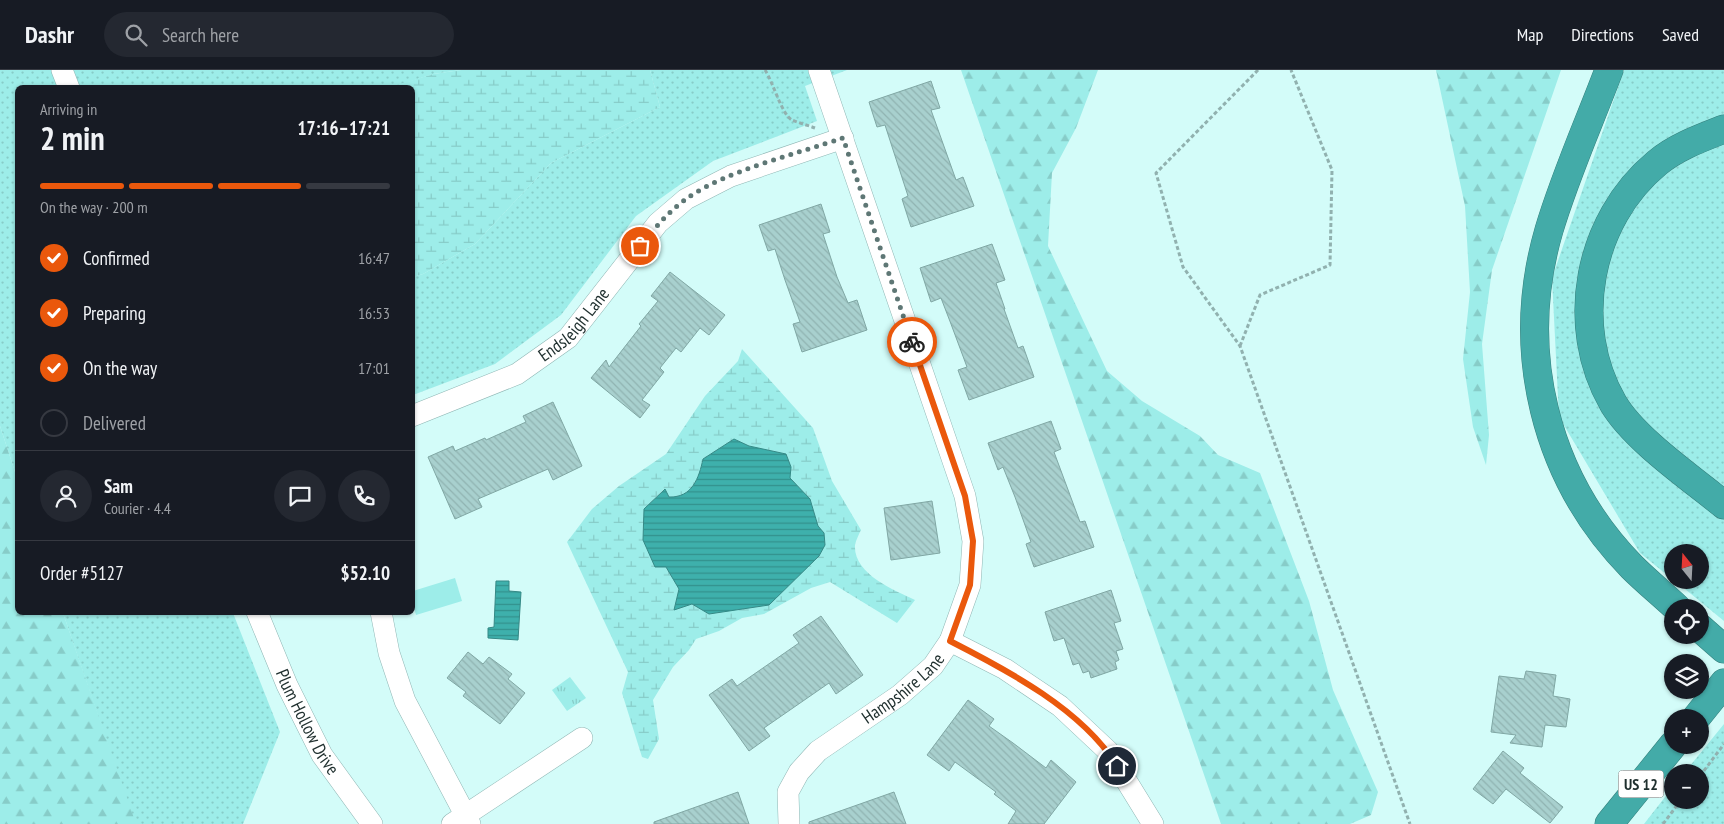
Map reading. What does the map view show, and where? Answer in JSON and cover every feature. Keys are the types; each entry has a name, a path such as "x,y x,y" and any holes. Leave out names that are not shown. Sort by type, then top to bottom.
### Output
{"highway":[{"path":"1609,70 1547,239 1536,296 1535,351 1537,377 1551,436 1560,462 1582,502 1631,566 1667,599"},
{"path":"1724,129 1690,142 1657,162 1630,189 1609,222 1598,249 1589,300 1591,339 1600,376 1614,405 1644,440 1724,505"},
{"path":"1709,636 1724,649"},
{"path":"1703,709 1724,682"},
{"name":"US 12","path":"1609,824 1666,754"}],"street":[{"path":"62,70 67,85"},
{"name":"Hampshire Lane","path":"789,824 788,792 799,772 818,751 900,695 933,666 950,641 970,585 973,541 965,496 819,70"},
{"name":"Endsleigh Lane","path":"415,415 517,374 568,338 658,223 686,199 730,176 843,138"},
{"name":"Plum Hollow Drive","path":"258,615 287,685 322,755 372,824"},
{"path":"383,615 389,653 405,701 462,821 582,738"},
{"path":"950,641 1005,669 1060,706 1108,751 1153,824"}],"path":[{"path":"765,70 773,82 783,110 790,119 843,138"},
{"path":"1258,70 1156,173 1183,266 1240,346 1410,824"},
{"path":"1240,346 1260,295 1330,266 1332,170 1292,70"},
{"path":"1709,764 1724,744"},
{"path":"1663,824 1675,809"}],"green space":[{"path":"0,70 461,70 433,74 399,85 15,85 15,472 0,426"},
{"path":"461,70 650,70 660,107 551,163 475,244 423,274 415,276 415,85 397,85 433,74"},
{"path":"650,70 847,70 805,86 817,121 713,161 636,216 561,315 495,364 415,394 415,276 423,274 475,244 551,163 660,107"},
{"path":"961,70 1098,70 1076,128 1052,173 1048,246 1107,371 1142,401 1200,436 1218,455 1260,473 1309,601 1333,690 1378,792 1371,815 1350,824 1221,824"},
{"path":"1436,70 1561,70 1492,270 1482,344 1489,435 1486,465 1473,427 1463,359 1470,292 1465,206"},
{"path":"1624,70 1724,70 1724,621 1709,609 1709,599 1697,599 1685,589 1709,589 1709,544 1664,544 1664,572 1640,553 1559,417 1552,278"},
{"path":"742,349 813,428 832,481 861,530 855,545 856,555 861,564 876,580 915,600 897,623 830,582 811,588 764,614 742,618 719,631 696,639 689,650 673,667 653,700 659,739 648,759 642,757 622,693 628,672 567,542 592,509 619,486 666,454 705,396 738,361","holes":["734,439 749,446 786,454 791,467 790,478 810,499 818,526 824,533 823,539 709,614 692,604 680,590 644,523 644,509 664,489 669,497 689,491 697,480 703,459"]},
{"path":"0,426 15,472 15,615 64,615 136,824 0,824"},
{"path":"455,578 462,601 416,615 415,590"},
{"path":"64,615 234,615 280,732 243,824 135,824"},
{"path":"570,677 586,698 567,711 552,690"},
{"path":"1724,724 1724,824 1644,824 1664,798 1664,809 1709,809 1709,764 1692,764 1700,754 1709,754 1709,742"}],"shaded area":[{"path":"734,439 749,446 786,454 791,467 790,478 810,499 818,526 824,533 825,545 819,556 769,605 709,614 692,604 674,610 679,589 666,567 655,567 643,540 644,509 665,489 669,497 683,494 689,490 697,480 703,459"},
{"path":"496,581 509,581 509,591 521,592 518,640 488,638 488,628 494,627"}],"building":[{"path":"931,81 940,108 931,110 956,180 963,177 974,206 911,227 902,199 908,196 885,125 877,127 869,102"},
{"path":"821,204 830,232 823,234 837,277 848,303 857,300 867,330 802,352 793,324 800,322 775,249 768,251 759,225"},
{"path":"992,244 1005,280 996,283 1004,309 1018,348 1023,346 1034,377 969,400 958,370 967,367 941,298 931,302 920,268"},
{"path":"670,272 725,315 709,335 700,328 681,352 676,348 660,368 664,372 642,400 650,405 640,418 591,378 606,360 609,367 641,326 639,324 658,301 651,296"},
{"path":"553,402 582,466 553,480 548,469 478,499 482,507 455,519 428,457 453,446 455,451 485,438 486,440 526,422 523,416"},
{"path":"1051,421 1061,449 1054,452 1080,522 1085,521 1094,547 1034,567 1026,544 1031,542 1015,497 1003,467 998,470 988,443"},
{"path":"932,501 940,553 891,560 884,508"},
{"path":"1111,590 1121,621 1114,623 1123,649 1116,651 1119,660 1115,662 1117,669 1091,678 1089,671 1083,673 1079,663 1073,665 1064,638 1054,641 1045,612"},
{"path":"821,616 863,675 836,694 829,683 764,728 770,736 749,751 709,695 732,679 737,686 799,643 793,635"},
{"path":"468,652 483,664 489,657 512,674 508,679 525,693 500,724 463,696 466,692 447,678"},
{"path":"1526,671 1556,675 1553,696 1570,699 1566,727 1545,725 1542,747 1510,743 1516,735 1491,732 1499,676 1524,679"},
{"path":"968,700 994,719 989,726 1046,768 1051,760 1076,782 1044,824 1008,824 1016,811 994,794 996,792 955,762 949,771 927,755"},
{"path":"1503,751 1524,768 1520,773 1563,807 1550,823 1506,789 1493,804 1473,789"},
{"path":"738,792 749,824 654,824 654,822"},
{"path":"894,792 906,824 809,824 809,822"}],"way so far":[{"path":"640,246 658,223 686,199 730,176 843,138 912,342"}],"route":[{"path":"912,342 965,496 973,541 970,585 950,641 1005,669 1060,706 1108,751 1117,766"}]}
